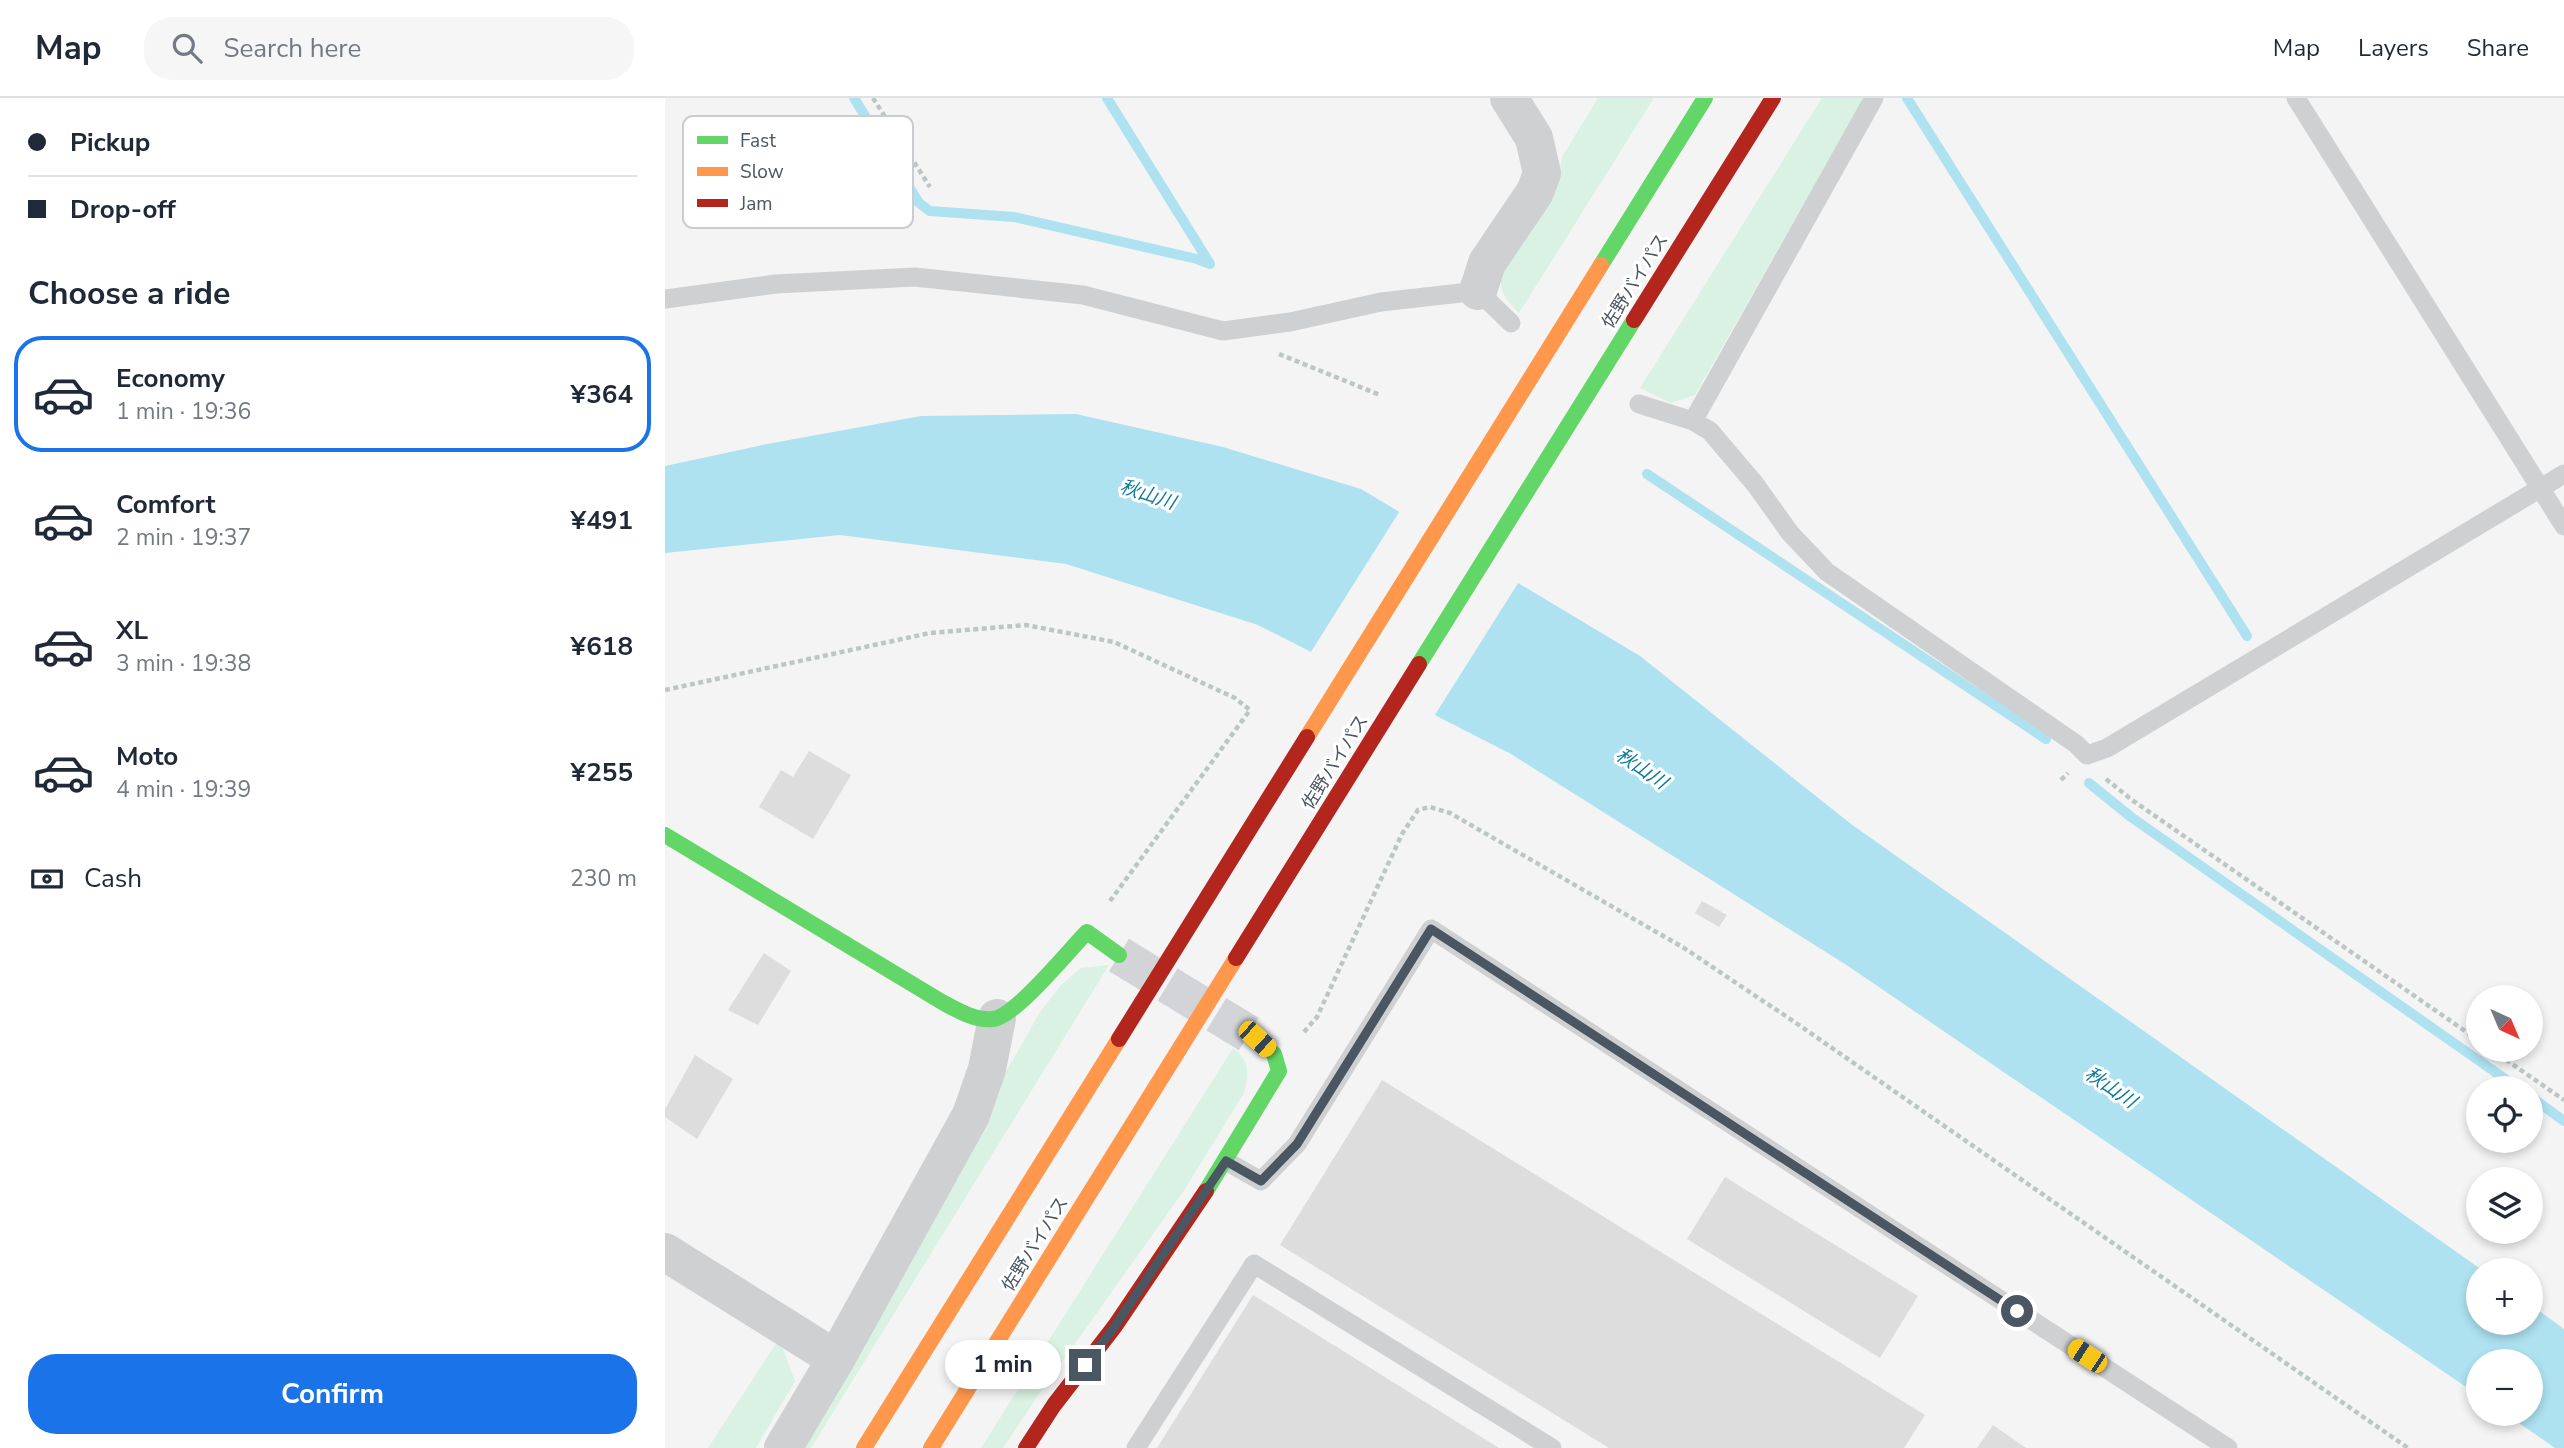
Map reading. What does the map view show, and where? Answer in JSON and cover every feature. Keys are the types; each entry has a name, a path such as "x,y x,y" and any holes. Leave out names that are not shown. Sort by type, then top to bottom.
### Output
{"main road":[{"name":"佐野バイパス","path":"864,1448 1705,98"},
{"name":"佐野バイパス","path":"930,1448 1773,98"},
{"path":"665,835 971,1017 997,1018 1018,1003 1087,932 1119,955"},
{"path":"1026,1448 1054,1405 1115,1326 1226,1161 1279,1071 1274,1054 1257,1039"}],"street":[{"path":"1478,291 1487,263 1535,192 1542,173 1534,138 1509,98"},
{"path":"783,1448 836,1359 971,1115 987,1069 997,1018"},
{"path":"665,1252 836,1359"}],"lane":[{"path":"1693,421 1874,98"},
{"path":"2296,98 2564,526"},
{"path":"665,299 776,284 915,276 1083,295 1223,331 1290,322 1381,302 1478,291 1511,323"},
{"path":"1639,404 1693,421 1710,431 1734,456 1790,533 1826,572 2076,744 2087,755 2108,748 2564,474"},
{"path":"1226,1161 1261,1181 1297,1144 1431,929 2228,1448"},
{"path":"1136,1448 1254,1264 1552,1448"}],"path":[{"path":"873,98 885,116"},
{"path":"913,160 930,187"},
{"path":"1223,331 1380,395"},
{"path":"665,690 930,633 1026,625 1114,642 1235,698 1250,710 1087,932"},
{"path":"2087,755 2107,780 2132,800 2466,1032"},
{"path":"1276,1062 1317,1017 1402,834 1418,810 1430,807 1450,813 1706,963 2409,1448"},
{"path":"2509,1062 2564,1100"}],"green space":[{"path":"1598,98 1654,98 1519,313 1502,291 1502,273 1559,175 1562,157"},
{"path":"1822,98 1864,98 1695,395 1671,403 1640,388"},
{"path":"1109,965 811,1448 793,1448 1040,1012 1061,985 1081,968"},
{"path":"1233,1048 1243,1058 1247,1068 1244,1093 1185,1189 1003,1448 981,1448"},
{"path":"779,1339 795,1381 756,1448 708,1448"}],"water":[{"name":"秋山川","path":"1076,414 1223,447 1361,489 1640,656 1851,824 2466,1259 2466,1335 2543,1335 2543,1314 2564,1329 2564,1448 2555,1448 2523,1426 2543,1426 2543,1349 2466,1349 2466,1387 1848,966 1511,754 1258,625 1066,564 840,535 665,553 665,466 921,416"}],"pier":[{"path":"1401,509 1520,580 1433,718 1309,655"}],"building":[{"path":"809,751 851,775 813,839 759,807 781,770 793,777"},
{"path":"1702,901 1727,915 1719,927 1695,913"},
{"path":"764,953 791,971 758,1025 728,1010"},
{"path":"695,1055 733,1079 697,1139 665,1117 665,1109"},
{"path":"1382,1080 1925,1415 1904,1448 1609,1448 1280,1245"},
{"path":"1725,1177 1918,1296 1880,1358 1687,1239"},
{"path":"1253,1295 1499,1448 1157,1448"},
{"path":"1993,1425 2026,1448 1977,1448"}],"waterway":[{"path":"854,98 865,116"},
{"path":"1107,98 1210,264"},
{"path":"1907,98 2247,636"},
{"path":"913,193 919,203 930,211 1014,217 1210,264"},
{"path":"1647,474 2046,739"},
{"path":"2089,783 2131,817 2501,1076"},
{"path":"2543,1106 2564,1121"}],"tunnel":[{"path":"1119,955 1257,1039"}],"traffic: fast":[{"path":"1601,265 1705,98"},
{"path":"1419,664 1634,320"},
{"path":"665,835 942,1002 973,1017 993,1019 1014,1007 1087,932 1119,955"},
{"path":"1206,1191 1279,1071 1274,1054 1257,1039"}],"traffic: slow":[{"path":"1307,737 1601,265"},
{"path":"931,1448 1236,958"},
{"path":"864,1448 1119,1039"}],"traffic: jam":[{"path":"1634,320 1773,98"},
{"path":"1236,958 1419,664"},
{"path":"1119,1039 1307,737"},
{"path":"1026,1448 1054,1405 1115,1326 1206,1191"}],"route":[{"path":"1085,1365 1115,1326 1226,1161 1261,1181 1297,1144 1431,929 2017,1311"}]}
